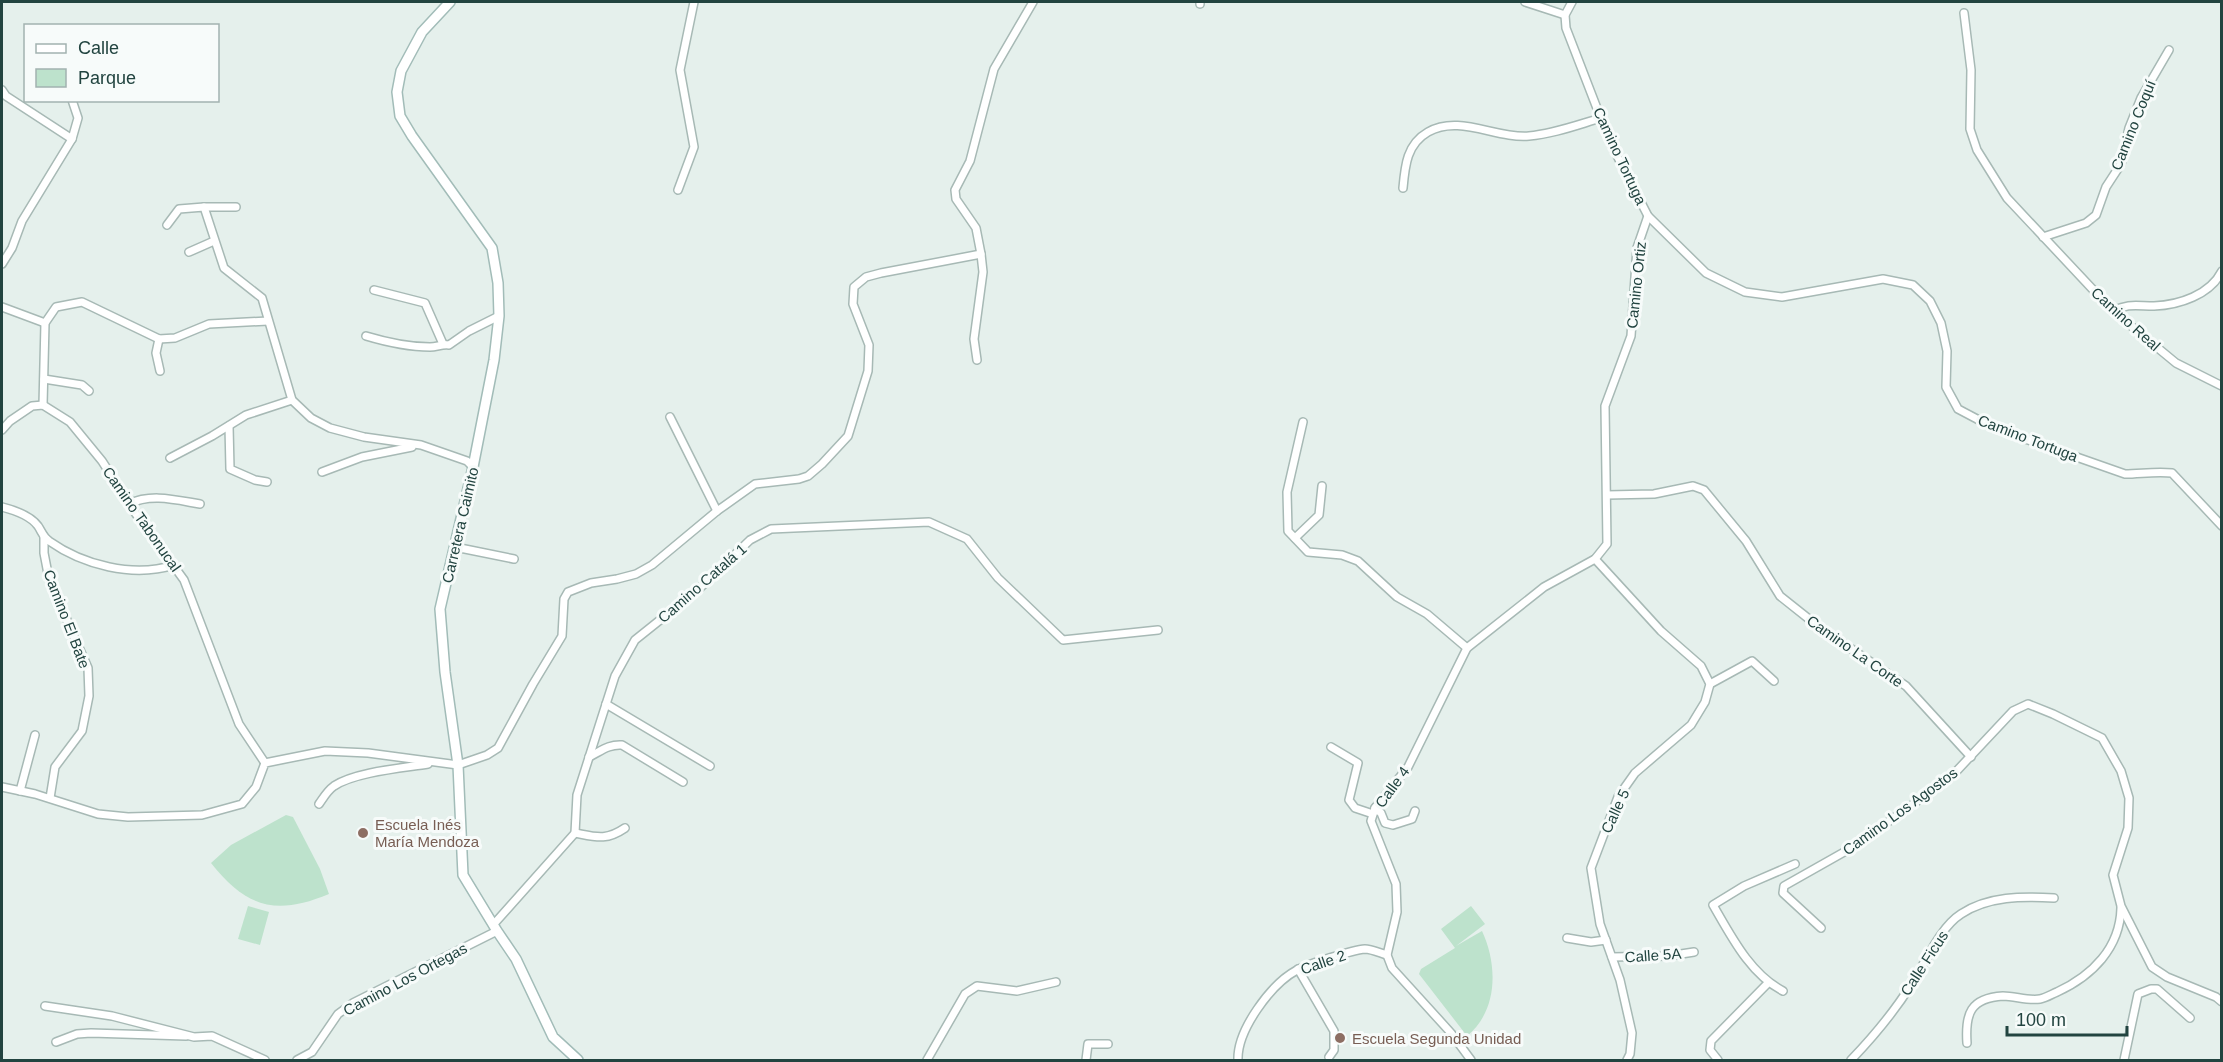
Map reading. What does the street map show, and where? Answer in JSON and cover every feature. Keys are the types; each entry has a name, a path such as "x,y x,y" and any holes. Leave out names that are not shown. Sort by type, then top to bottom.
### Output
{"street":[{"name":"Carretera Caimito","path":"450,2 422,32 401,71 398,92 400,116 412,136 492,248 498,283 499,316 494,360 473,467 440,609 445,672 459,765 463,875 516,959 553,1037 578,1060"},
{"path":"678,190 694,147 680,70 694,2"},
{"path":"977,360 974,339 983,272 981,254 975,228 956,199 955,190 970,161 994,69 1034,2"},
{"path":"1525,2 1565,15 1572,2"},
{"name":"Camino Real","path":"1964,13 1971,70 1970,129 1977,150 2007,198 2113,311 2176,363 2222,386"},
{"name":"Camino Tortuga","path":"1565,15 1566,28 1610,142 1648,216 1706,273 1745,292 1782,297 1883,279 1913,285 1930,301 1941,323 1947,351 1946,387 1958,409 1994,428 2124,474 2161,471 2172,473 2222,526"},
{"name":"Camino Coquí","path":"2043,237 2086,223 2096,215 2106,187 2121,164 2129,128 2141,98 2169,50"},
{"path":"2,90 6,96 72,139"},
{"path":"2,264 12,248 22,221 72,139 78,118 73,102"},
{"path":"1403,188 1408,154 1414,143 1422,135 1437,127 1450,125 1527,136 1558,131 1601,118"},
{"path":"204,207 224,268 262,298 292,400 311,418 330,428 364,437 421,445 467,461 473,467"},
{"path":"167,225 179,209 236,207"},
{"name":"Camino Ortiz","path":"1607,495 1605,406 1630,336 1637,248 1648,216"},
{"path":"189,252 214,241"},
{"path":"2,787 50,798 98,814 128,817 202,815 242,804 256,787 265,764 325,751 368,753 459,765 487,755 498,748 562,636 564,599 568,592 591,583 636,574 652,565 717,511 755,484 808,476 848,436 868,371 869,345 852,304 854,287 866,277 881,273 981,254"},
{"path":"2113,311 2125,305 2156,306 2186,300 2207,289 2222,271"},
{"path":"374,290 425,303 443,344"},
{"path":"2,430 10,421 32,406 43,405 45,323 56,307 82,302 159,339 175,338 208,324 268,321"},
{"path":"2,307 45,323"},
{"path":"366,336 433,348 443,344 449,345 469,331 499,316"},
{"path":"159,339 156,353 160,371"},
{"path":"44,380 82,385 89,391"},
{"path":"170,458 246,415 292,400"},
{"name":"Camino Tabonucal","path":"43,405 70,422 102,461 129,504 184,580 239,724 265,764"},
{"path":"670,417 717,511"},
{"path":"1303,422 1287,492 1288,531 1308,552 1342,555 1358,561 1397,597 1427,614 1467,648"},
{"path":"229,426 230,469 255,480 267,482"},
{"path":"322,472 362,457 421,445"},
{"path":"1295,538 1318,515 1322,486"},
{"name":"Camino La Corte","path":"1607,495 1654,494 1693,486 1704,490 1746,540 1780,596 1819,627 1906,686 1971,757"},
{"path":"1607,495 1607,544 1595,559 1661,631 1701,666 1710,684 1752,661 1774,681"},
{"path":"129,504 139,499 165,498 200,504"},
{"path":"2,507 24,514 37,524 44,537 61,549 103,566 128,569 174,565"},
{"name":"Camino Catalá 1","path":"575,833 577,795 589,756 615,676 635,640 700,588 750,540 771,529 929,522 967,539 998,578 1063,640 1158,630"},
{"name":"Camino El Bate","path":"44,537 44,553 49,579 88,668 89,696 82,731 55,767 50,798"},
{"path":"455,548 514,559"},
{"name":"Calle 4","path":"1387,955 1397,912 1396,884 1371,821 1374,811 1408,767 1467,648 1544,587 1595,559"},
{"name":"Calle 5","path":"1627,1060 1632,1033 1620,980 1600,924 1591,868 1618,797 1635,773 1691,725 1705,702 1710,684"},
{"path":"606,704 710,766"},
{"path":"1971,757 2013,711 2028,704 2102,738 2121,771 2129,798 2128,828 2113,875 2121,906 2152,967 2167,977 2216,997 2222,1002"},
{"path":"20,791 35,735"},
{"path":"589,756 614,744 622,745 683,782"},
{"path":"1332,747 1358,764 1349,800 1355,808 1381,813 1385,823 1393,825 1412,819 1415,811"},
{"name":"Camino Los Agostos","path":"1821,928 1783,893 1784,886 1853,848 1951,777 1971,757"},
{"path":"319,804 326,792 336,784 369,774 437,762"},
{"path":"495,928 575,833 602,838 626,828"},
{"path":"1783,992 1768,983 1733,941 1713,905 1744,886 1795,864"},
{"name":"Calle Ficus","path":"1851,1060 1874,1037 1910,987 1942,933 1961,913 1978,905 2019,896 2054,898"},
{"path":"1967,1043 1968,1014 1975,1006 2002,996 2042,999 2067,987 2102,961 2117,933 2121,919 2121,906"},
{"name":"Camino Los Ortegas","path":"297,1060 312,1052 338,1014 353,1003 495,928"},
{"path":"1567,938 1591,942 1606,940"},
{"name":"Calle 2","path":"1238,1060 1237,1054 1250,1019 1269,993 1298,969 1366,949 1387,955"},
{"name":"Calle 5A","path":"1612,957 1668,956 1694,951"},
{"path":"1387,955 1392,968 1451,1033 1471,1060"},
{"path":"1298,969 1334,1031 1334,1050 1329,1057"},
{"path":"927,1060 965,994 977,986 1017,991 1056,982"},
{"path":"1718,1060 1710,1050 1711,1041 1768,983"},
{"path":"2124,1060 2138,994 2157,989 2190,1018"},
{"path":"45,1006 112,1016 194,1037"},
{"path":"56,1042 77,1034 91,1033 212,1036 265,1060"},
{"path":"1086,1060 1088,1044 1108,1044"}],"green space":[{"path":"286,815 293,817 320,869 329,894 293,905 264,904 237,890 211,863 231,845"},
{"path":"248,906 269,912 260,945 238,939"},
{"path":"1471,906 1485,924 1456,946 1482,931 1491,958 1492,987 1485,1014 1467,1036 1419,974 1421,969 1455,948 1441,929"}],"place":[{"name":"Escuela Inés María Mendoza","path":"363,833"},
{"name":"Escuela Segunda Unidad","path":"1340,1038"}]}
